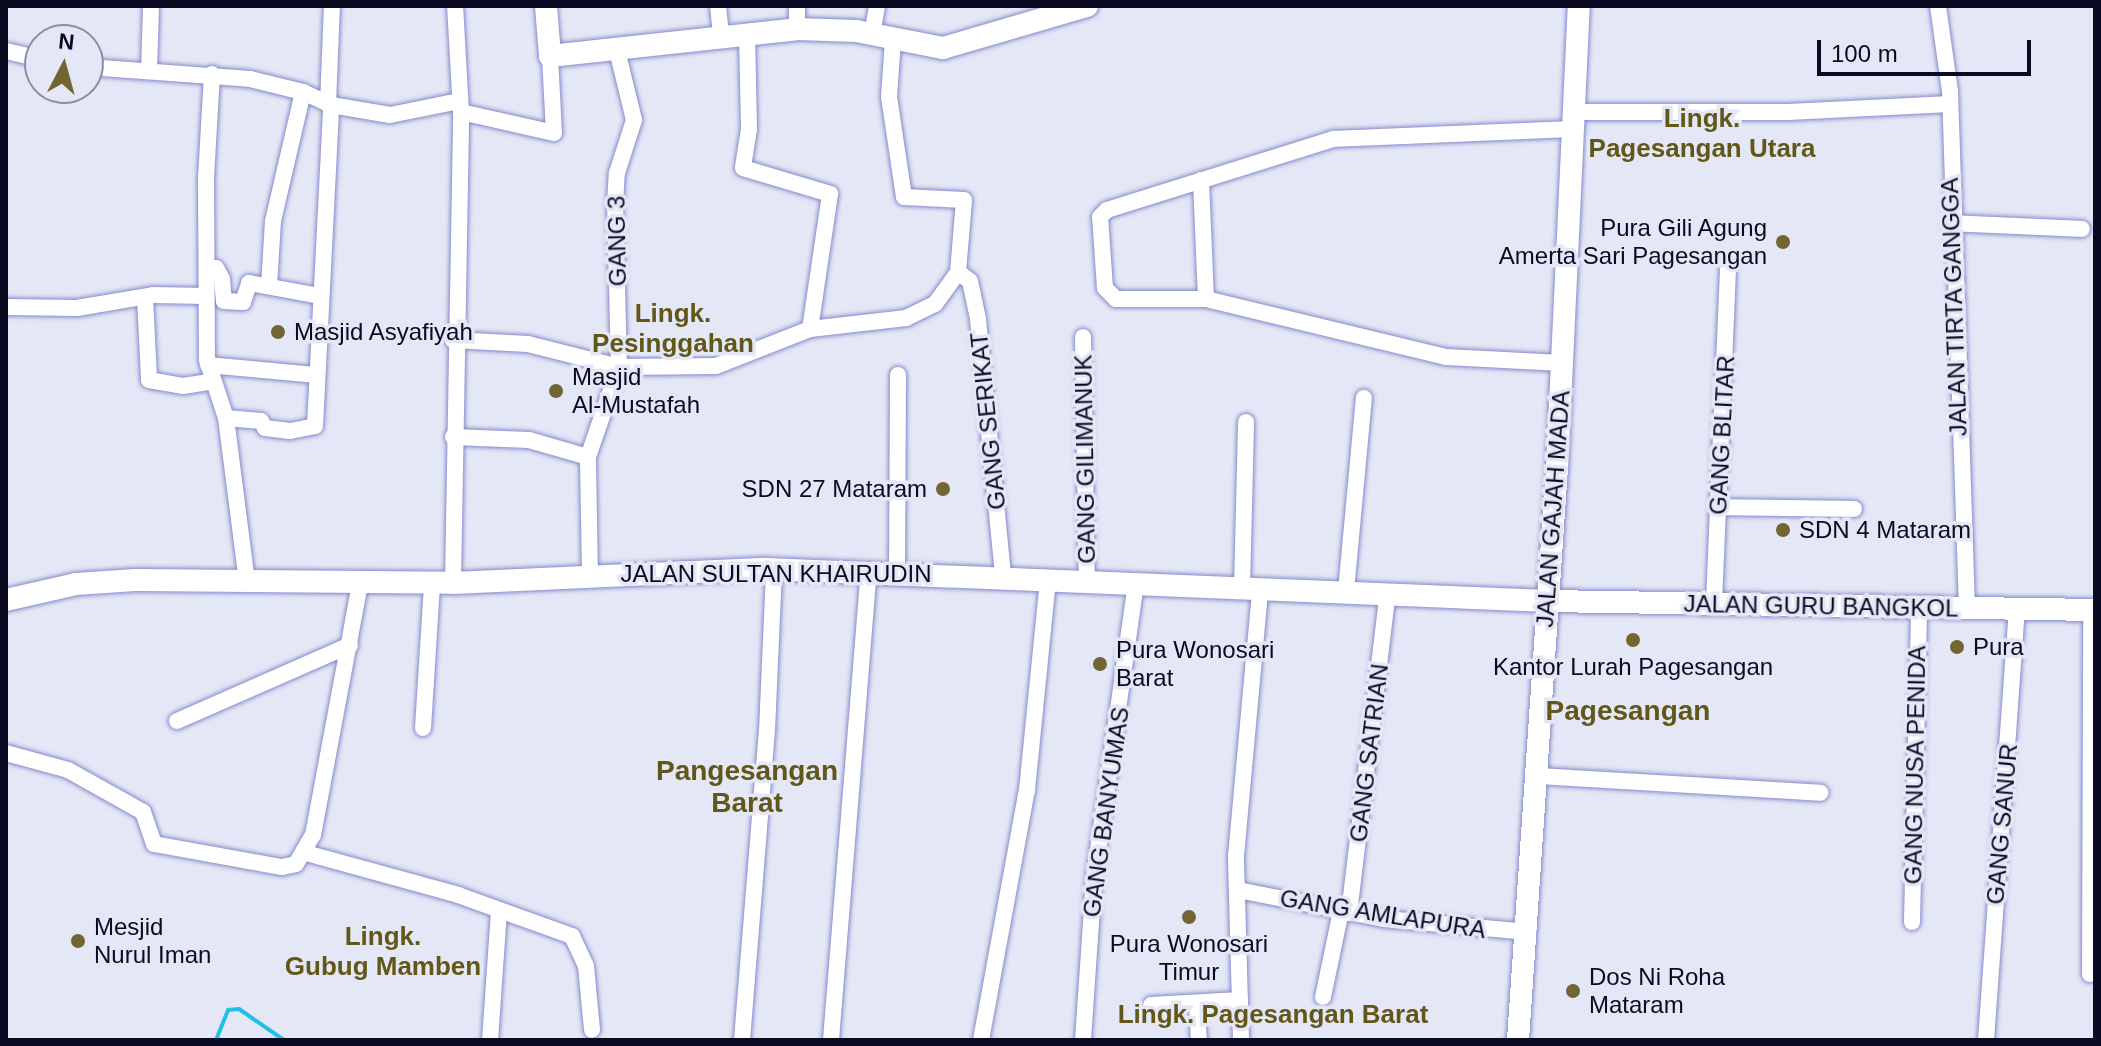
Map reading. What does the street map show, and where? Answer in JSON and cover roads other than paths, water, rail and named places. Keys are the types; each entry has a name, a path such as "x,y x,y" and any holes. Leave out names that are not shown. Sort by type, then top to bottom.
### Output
{"main road":[{"path":"546,6 550,56 797,29 883,37 918,47 956,46 1033,12 1087,6"},
{"name":"JALAN GAJAH MADA","path":"1518,1040 1523,1013 1538,776 1579,6"},
{"name":"JALAN SULTAN KHAIRUDIN","path":"6,600 107,581 442,583 774,569 1003,576 1547,601"},
{"name":"JALAN GURU BANGKOL","path":"1547,601 2093,610"},
{"path":"1523,1013 1537,1040"}],"street":[{"path":"149,71 151,6"},
{"path":"226,418 308,431 315,425 332,6"},
{"path":"423,728 442,583 453,437 460,106 455,6"},
{"path":"718,6 721,37"},
{"path":"797,6 797,29"},
{"path":"453,340 528,344 619,367 716,366 810,329 906,318 935,304 958,272 964,200 904,197 877,6"},
{"name":"JALAN TIRTA GANGGA","path":"1938,6 1950,104 1951,223 1967,608"},
{"path":"747,33 749,129 743,168 830,194 810,329"},
{"name":"GANG 3","path":"590,576 588,457 619,367 617,173 634,120 617,50"},
{"path":"104,68 212,74 303,92 330,105 390,115 460,106 554,133 550,56"},
{"path":"212,74 206,296 210,369 226,418 247,582"},
{"path":"269,286 273,221 303,92"},
{"path":"1562,363 1446,357 1206,299 1111,295 1105,288 1100,217 1107,210 1333,139 1571,121 1950,104"},
{"path":"1201,180 1206,299"},
{"path":"1951,223 2082,229"},
{"name":"GANG BLITAR","path":"1714,603 1728,267"},
{"path":"207,270 216,268 224,301 243,302 249,283 320,296"},
{"name":"GANG SERIKAT","path":"958,272 970,281 978,320 1003,576"},
{"path":"6,307 77,308 145,297 206,296"},
{"path":"145,297 149,380 183,386 210,369 315,375"},
{"name":"GANG GILIMANUK","path":"1083,337 1087,580"},
{"path":"897,572 898,375"},
{"path":"1346,591 1364,398"},
{"path":"1241,1040 1236,856 1251,589 1246,422"},
{"path":"453,437 529,440 588,457"},
{"path":"1718,507 1854,509"},
{"path":"742,1040 765,770 774,569"},
{"path":"831,1040 869,572"},
{"path":"981,1040 1027,790 1048,578"},
{"path":"6,753 68,770 143,812 154,844 282,867 296,864 306,853 360,583"},
{"name":"GANG BANYUMAS","path":"1083,1040 1094,878 1136,584"},
{"name":"GANG SATRIAN","path":"1323,997 1345,912 1388,593"},
{"name":"GANG NUSA PENIDA","path":"1912,922 1919,607"},
{"name":"GANG SANUR","path":"1986,1040 2017,609"},
{"path":"2090,974 2093,610"},
{"path":"177,721 350,645"},
{"path":"1538,776 1820,793"},
{"path":"306,853 572,936 581,946 592,1030"},
{"name":"GANG AMLAPURA","path":"1238,890 1345,912 1528,932"},
{"path":"490,1040 499,911"},
{"path":"1151,1005 1197,1005 1240,1000"},
{"path":"1197,1005 1199,1040"}],"waterway":[{"path":"216,1040 228,1010 239,1009 284,1040"}],"place":[{"name":"Pura Gili Agung Amerta Sari Pagesangan","path":"1783,242"},
{"name":"Masjid Asyafiyah","path":"278,332"},
{"name":"Masjid Al-Mustafah","path":"556,391"},
{"name":"SDN 27 Mataram","path":"943,489"},
{"name":"SDN 4 Mataram","path":"1783,530"},
{"name":"Kantor Lurah Pagesangan","path":"1633,640"},
{"name":"Pura","path":"1957,647"},
{"name":"Pura Wonosari Barat","path":"1100,664"},
{"name":"Pura Wonosari Timur","path":"1189,917"},
{"name":"Mesjid Nurul Iman","path":"78,941"},
{"name":"Dos Ni Roha Mataram","path":"1573,991"}],"district":[{"name":"Lingk. Pagesangan Utara","path":"1702,134"},
{"name":"Lingk. Pesinggahan","path":"673,329"},
{"name":"Pagesangan","path":"1628,711"},
{"name":"Pangesangan Barat","path":"747,787"},
{"name":"Lingk. Gubug Mamben","path":"383,952"},
{"name":"Lingk. Pagesangan Barat","path":"1273,1015"}]}
